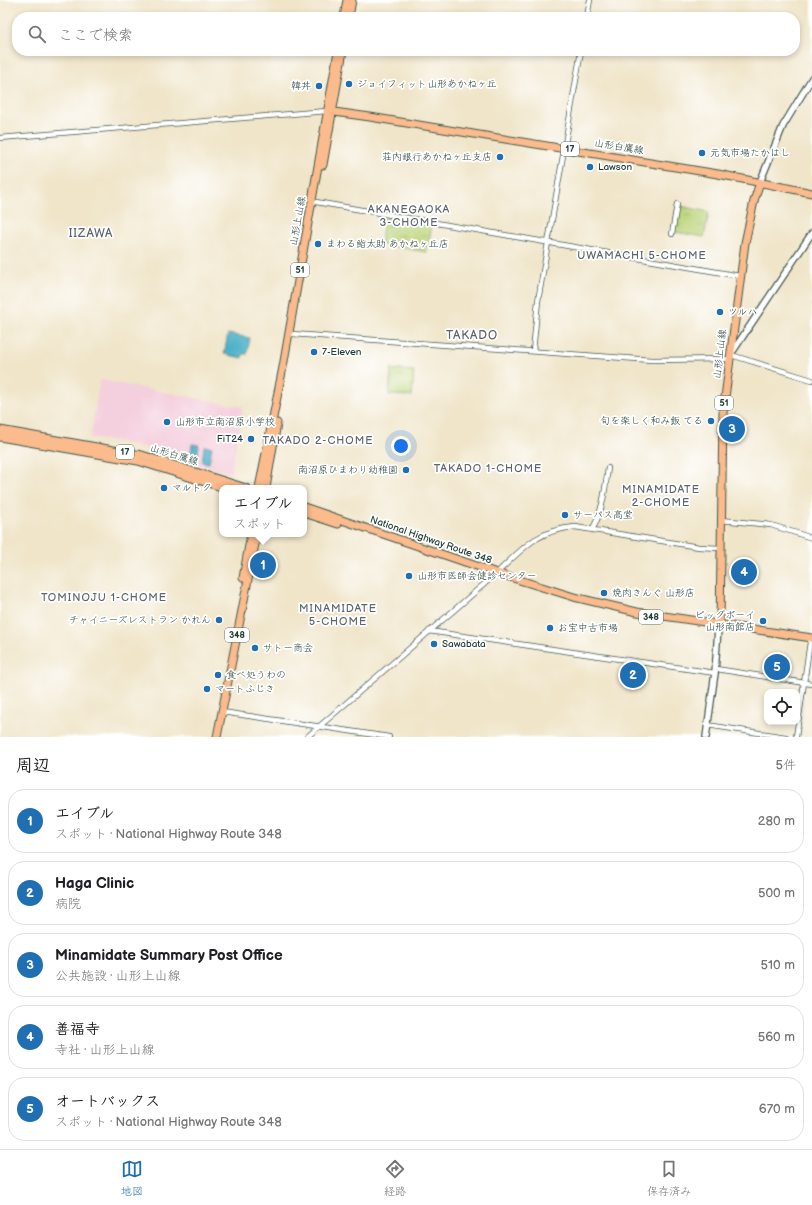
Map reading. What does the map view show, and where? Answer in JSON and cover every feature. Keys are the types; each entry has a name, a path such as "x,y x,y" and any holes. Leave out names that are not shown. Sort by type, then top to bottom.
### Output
{"main road":[{"path":"345,12 347,0"},
{"path":"350,12 352,0"},
{"name":"山形上山線","path":"267,485 316,202 337,56"},
{"name":"山形上山線","path":"260,485 282,374 330,111 342,56"},
{"name":"山形白鷹線","path":"330,111 565,148 760,182 812,193"},
{"name":"山形上山線","path":"719,626 723,413 745,243 754,201 760,182"},
{"name":"山形白鷹線","path":"0,430 142,455 237,485"},
{"name":"山形白鷹線","path":"0,437 138,461 219,486"},
{"name":"National Highway Route 348","path":"307,508 495,575"},
{"name":"National Highway Route 348","path":"307,514 495,575 593,602 637,612 811,640"},
{"name":"348","path":"213,737 250,537"},
{"name":"348","path":"217,737 256,537"}],"street":[{"path":"588,12 590,0"},
{"path":"533,351 538,301 565,148 569,113 580,56"},
{"path":"760,182 783,126 812,78"},
{"path":"0,138 330,111"},
{"path":"316,202 740,276"},
{"path":"672,234 677,204"},
{"path":"730,357 812,233"},
{"path":"292,334 652,360 730,357 812,380"},
{"path":"592,530 602,509 608,468"},
{"path":"721,520 771,525 812,538"},
{"path":"307,737 495,575 525,546 545,534 561,529 575,527 699,547 721,548"},
{"path":"706,737 715,671 719,626"},
{"path":"429,631 812,684"},
{"path":"796,737 811,640"},
{"path":"222,712 389,737"},
{"path":"707,725 765,736 786,737"}],"shaded area":[{"name":"山形市立南沼原小学校","path":"100,380 243,407 231,473 127,443 90,438"}],"green space":[{"path":"680,206 709,212 704,237 674,231 677,208"},
{"path":"385,217 432,225 427,252 380,244"},
{"path":"391,369 414,371 412,396 389,395"}],"water":[{"path":"228,334 250,338 247,354 243,354 242,358 224,354"},
{"path":"192,444 199,445 197,461 190,460"},
{"path":"204,446 212,447 209,463 202,462"}],"place":[{"name":"ジョイフィット山形あかねヶ丘","path":"349,84"},
{"name":"韓丼","path":"319,86"},
{"name":"元気市場たかはし","path":"702,153"},
{"name":"荘内銀行あかねヶ丘支店","path":"500,157"},
{"name":"Lawson","path":"590,167"},
{"name":"まわる鮨太助 あかねヶ丘店","path":"318,244"},
{"name":"ツルハ","path":"720,312"},
{"name":"7-Eleven","path":"314,352"},
{"name":"旬を楽しく和み飯 てる","path":"711,421"},
{"name":"山形市立南沼原小学校","path":"167,422"},
{"name":"Minamidate Summary Post Office","path":"732,429"},
{"name":"FiT24","path":"251,439"},
{"name":"南沼原ひまわり幼稚園","path":"406,470"},
{"name":"マルトク","path":"164,488"},
{"name":"サーパス高堂","path":"565,515"},
{"name":"エイブル","path":"263,565"},
{"name":"善福寺","path":"744,572"},
{"name":"山形市医師会健診センター","path":"409,576"},
{"name":"焼肉きんぐ 山形店","path":"604,593"},
{"name":"チャイニーズレストラン かれん","path":"219,620"},
{"name":"ビッグボーイ 山形南館店","path":"763,621"},
{"name":"お宝中古市場","path":"550,628"},
{"name":"Sawabata","path":"434,644"},
{"name":"サトー商会","path":"255,648"},
{"name":"オートバックス","path":"777,667"},
{"name":"食べ処うわの","path":"218,675"},
{"name":"Haga Clinic","path":"633,675"},
{"name":"マートふじき","path":"207,689"}],"district":[{"name":"AKANEGAOKA 3-CHOME","path":"409,215"},
{"name":"IIZAWA","path":"91,233"},
{"name":"UWAMACHI 5-CHOME","path":"642,255"},
{"name":"TAKADO","path":"472,335"},
{"name":"TAKADO 2-CHOME","path":"318,440"},
{"name":"TAKADO 1-CHOME","path":"488,468"},
{"name":"MINAMIDATE 2-CHOME","path":"661,495"},
{"name":"TOMINOJU 1-CHOME","path":"104,597"},
{"name":"MINAMIDATE 5-CHOME","path":"338,614"}]}
